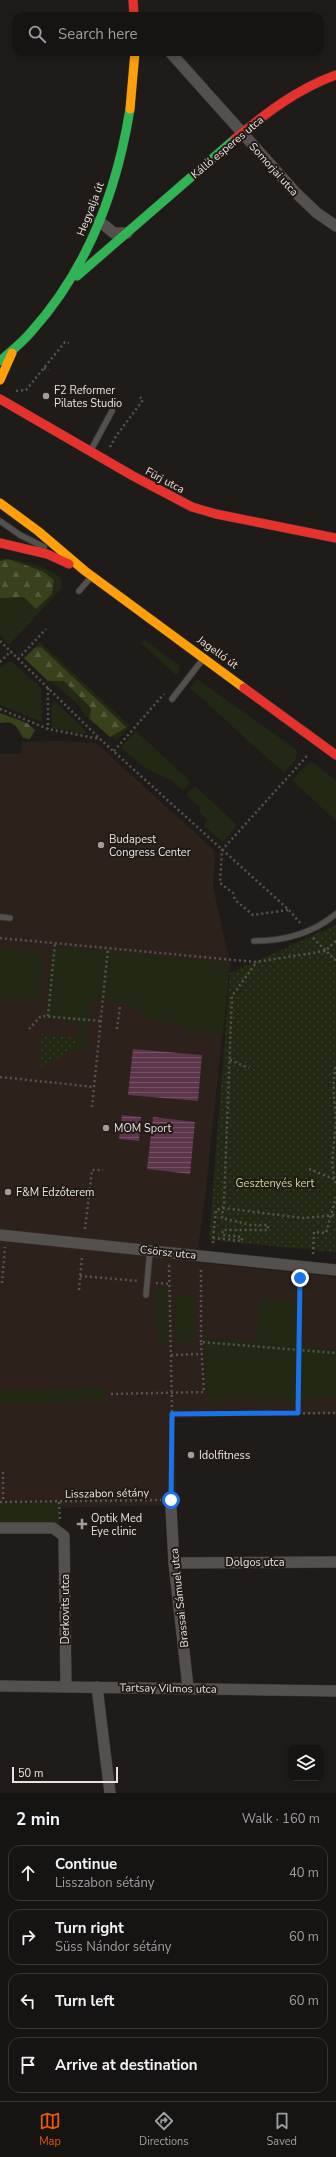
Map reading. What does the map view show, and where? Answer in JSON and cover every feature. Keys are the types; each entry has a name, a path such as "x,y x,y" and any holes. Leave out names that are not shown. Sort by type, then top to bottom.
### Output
{"street":[{"path":"133,0 134,12"},
{"name":"Hegyalja út","path":"0,361 12,352 53,306 82,261 100,222 120,160 127,130 132,98 135,56"},
{"name":"Somorjai utca","path":"174,56 307,204 336,226"},
{"name":"Kálló esperes utca","path":"70,281 242,132 288,98 311,85 336,75"},
{"path":"100,222 114,233 127,233"},
{"name":"Hegyalja út","path":"0,380 12,352"},
{"name":"Fürj utca","path":"0,399 91,450 133,476 192,507 336,538"},
{"name":"Jagelló út","path":"0,503 89,573 336,755"},
{"name":"Jagelló út","path":"0,543 47,554 89,573"},
{"name":"Csörsz utca","path":"0,1235 336,1270"},
{"name":"Brassai Sámuel utca","path":"169,1503 188,1687"},
{"name":"Derkovits utca","path":"0,1528 53,1528 64,1536 66,1687"},
{"name":"Dolgos utca","path":"174,1563 336,1562"},
{"name":"Tartsay Vilmos utca","path":"0,1686 188,1687 336,1691"},
{"path":"97,1687 110,1793"}],"lane":[{"name":"Hegyalja út","path":"0,368 12,352"},
{"path":"91,450 112,411"},
{"name":"Jagelló út","path":"0,521 20,535 72,560"},
{"path":"79,591 89,573"},
{"path":"172,699 205,657"},
{"path":"254,941 273,941 307,931 325,924 336,914"},
{"path":"0,917 10,918"},
{"path":"146,1295 150,1250"}],"path":[{"path":"14,392 26,390 65,342 69,343"},
{"path":"44,368 49,370"},
{"path":"104,458 116,436 143,400 140,397"},
{"path":"18,658 46,629"},
{"path":"0,641 100,739 289,910 325,951 336,961"},
{"path":"0,662 11,651"},
{"path":"48,687 48,729"},
{"path":"114,751 165,693"},
{"path":"0,709 48,729 100,739"},
{"path":"289,910 253,915 235,900 233,892 220,883 222,850 307,756"},
{"path":"0,938 256,962 325,951 336,941"},
{"path":"48,1016 55,943"},
{"path":"92,1107 108,948"},
{"path":"213,1238 242,1241 242,1237 222,1235 223,1230 268,1230 268,1225 251,1226 222,1218 232,996 256,962"},
{"path":"117,1029 120,1006"},
{"path":"29,1029 41,1016 100,1021"},
{"path":"230,1060 249,1068"},
{"path":"336,1067 332,1091 336,1119 332,1162 334,1179 336,1183"},
{"path":"0,1077 94,1086"},
{"path":"309,1169 334,1179"},
{"path":"85,1229 92,1170 103,1170"},
{"path":"313,1254 314,1232 326,1233 336,1197"},
{"path":"213,1243 216,1210 223,1208 303,1218 336,1215"},
{"path":"2,1284 5,1250"},
{"path":"79,1290 82,1257"},
{"path":"169,1265 172,1393 169,1503"},
{"path":"111,1394 204,1392 201,1342 201,1268"},
{"path":"80,1276 170,1284"},
{"path":"298,1413 300,1278"},
{"path":"201,1342 336,1353"},
{"path":"171,1355 202,1354"},
{"path":"172,1414 336,1413"},
{"path":"2,1502 3,1472"},
{"name":"Lisszabon sétány","path":"2,1502 169,1503"}],"shaded area":[{"path":"57,741 96,743 215,851 213,887 230,963 205,1198 196,1262 336,1277 336,1414 175,1418 176,1505 0,1509 0,754 21,754 22,742"},
{"path":"133,1049 202,1055 198,1101 128,1095"},
{"path":"122,1115 141,1117 139,1141 119,1139"},
{"path":"153,1117 195,1122 190,1174 147,1169"}],"green space":[{"path":"0,558 40,566 61,578 62,588 9,645 0,635"},
{"path":"8,559 42,571 54,580 52,594 36,609 24,597 0,598 0,561"},
{"path":"144,640 180,666 179,672 176,675 141,643"},
{"path":"40,642 130,726 116,741 84,715 80,706 24,658"},
{"path":"41,647 127,727 110,737 90,719 91,708 64,681 48,681 24,658 35,648"},
{"path":"11,661 41,688 42,722 0,705 0,668"},
{"path":"197,679 297,750 296,759 284,773 190,688"},
{"path":"54,701 86,731 84,734 52,728 51,706"},
{"path":"0,713 27,723 35,730 30,739 23,738 14,725 5,722 0,723"},
{"path":"136,731 191,782 183,791 172,781 145,768 121,747"},
{"path":"309,763 314,763 336,781 336,821 292,780"},
{"path":"195,786 237,825 223,842 204,826 207,820 199,811 200,807 186,795"},
{"name":"Gesztenyés kert","path":"336,925 336,1252 209,1240 230,973"},
{"path":"52,946 230,963 223,1034 186,1031 186,1025 152,1021 139,1010 129,1007 129,1003 91,999 86,1048 73,1051 77,1038 78,1023 45,1019"},
{"path":"0,949 43,953 39,1001 0,998"},
{"path":"42,1034 77,1038 73,1051 38,1068"},
{"path":"154,1288 167,1289 168,1343 158,1344"},
{"path":"176,1295 195,1296 195,1342 175,1343"},
{"path":"261,1298 299,1303 298,1336 301,1337 300,1346 336,1350 336,1398 206,1399 204,1338 256,1342"},
{"path":"106,1388 106,1400 0,1404 0,1390"},
{"path":"0,1502 59,1502 60,1527 0,1527"}],"traffic: fast":[{"path":"0,361 20,344 51,308 84,256 108,199 117,169 130,109"},
{"path":"77,276 235,139"}],"traffic: slow":[{"path":"130,109 135,56"},
{"path":"0,380 12,353"},
{"path":"0,503 38,531 85,571 244,688"}],"traffic: jam":[{"path":"133,0 134,12"},
{"path":"235,139 282,102 308,87 336,75"},
{"path":"0,399 133,476 192,507 216,514 336,538"},
{"path":"0,543 47,554 69,564"},
{"path":"244,688 336,755"}],"place":[{"name":"F2 Reformer Pilates Studio","path":"46,396"},
{"name":"Budapest Congress Center","path":"101,845"},
{"name":"MOM Sport","path":"106,1128"},
{"name":"F&M Edzőterem","path":"8,1192"},
{"name":"Idolfitness","path":"191,1455"},
{"name":"Optik Med Eye clinic","path":"82,1524"}],"route":[{"path":"171,1500 172,1414 298,1413 300,1278"}]}
